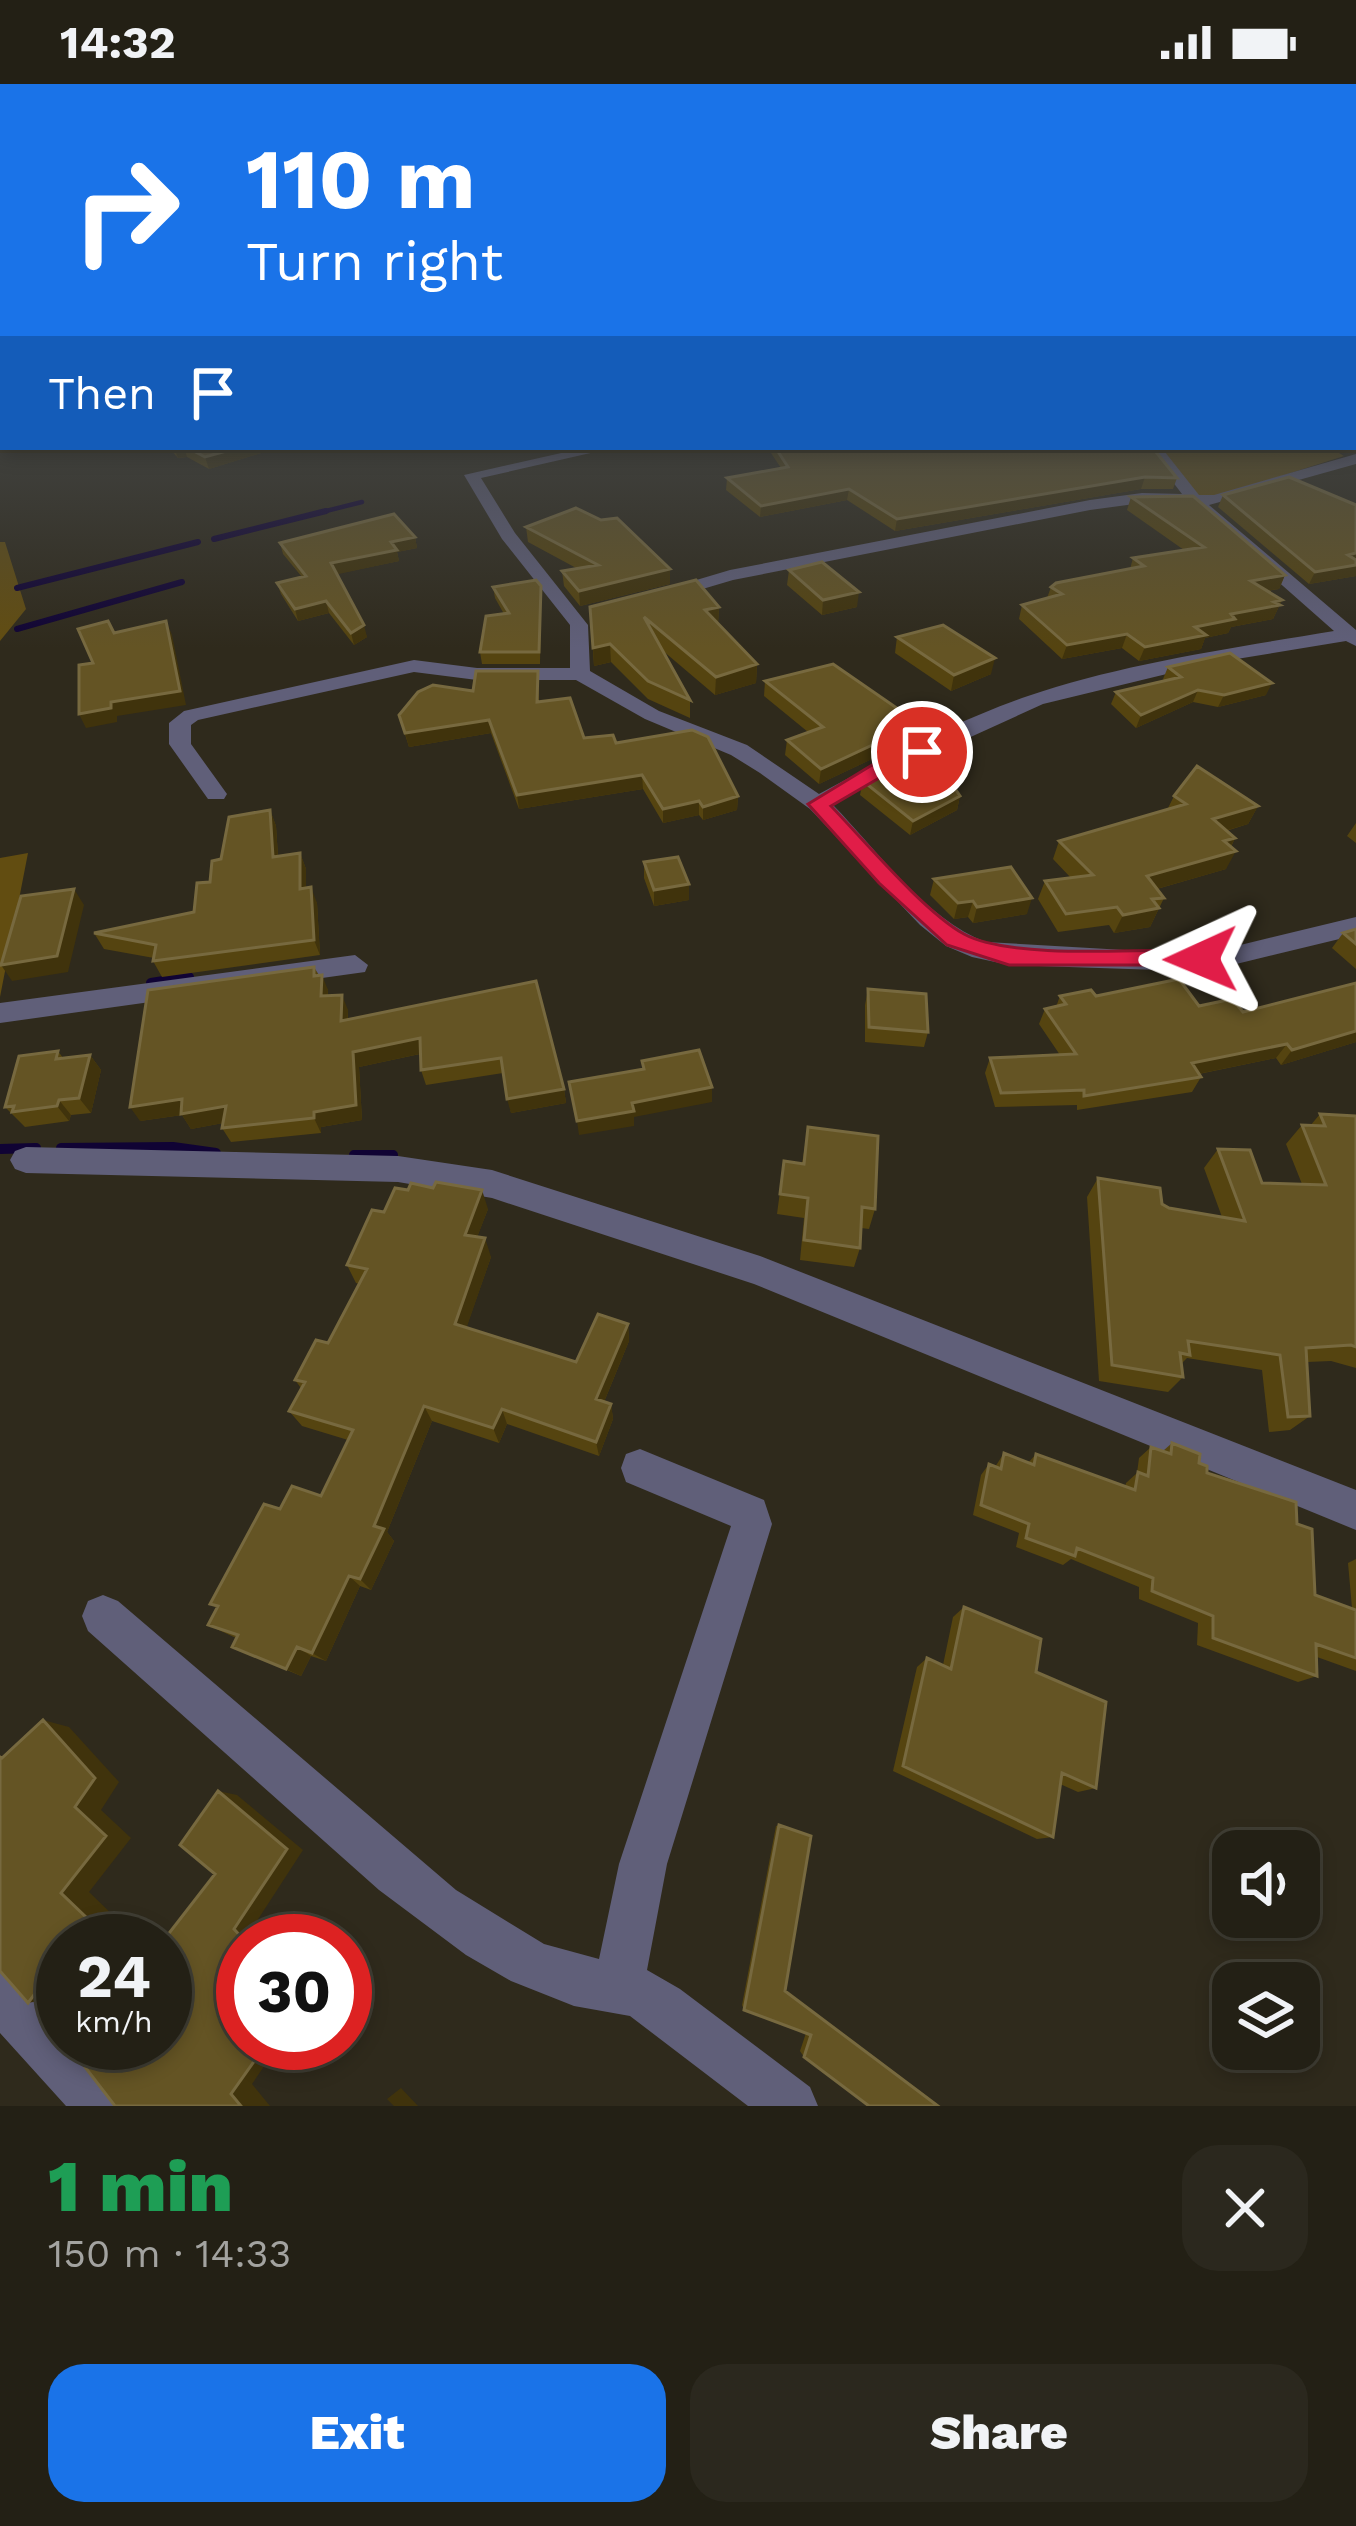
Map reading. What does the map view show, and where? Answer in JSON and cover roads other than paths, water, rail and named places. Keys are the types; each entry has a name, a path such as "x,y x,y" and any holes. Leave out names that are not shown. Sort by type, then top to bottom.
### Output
{"street":[{"path":"549,459 472,475 508,535 584,616 580,674"},
{"path":"1163,459 1196,503 1238,534 1268,566 1352,637"},
{"path":"648,600 730,574 1090,505 1142,498 1196,503 1355,459"},
{"path":"818,804 879,770 1036,700 1212,657 1352,637"},
{"path":"216,794 180,745 180,722 190,716 414,666 477,674 580,674 652,716 739,750 818,804 929,919 955,940 981,950 1009,956 1136,960 1228,957 1356,926"},
{"path":"0,1013 355,964"},
{"path":"26,1160 398,1169 492,1184 760,1271 1356,1510"},
{"path":"619,1988 643,1864 752,1524 749,1514 640,1468"},
{"path":"103,1616 408,1884 518,1958 595,1987 640,1993 791,2106"},
{"path":"0,1997 55,2050 100,2106"}],"waterway":[{"path":"214,539 362,502"},
{"path":"17,588 198,542"},
{"path":"17,629 182,582"},
{"path":"151,983 189,977"},
{"path":"61,1148 173,1147 216,1153"},
{"path":"0,1149 36,1148"},
{"path":"354,1155 393,1155"}]}
